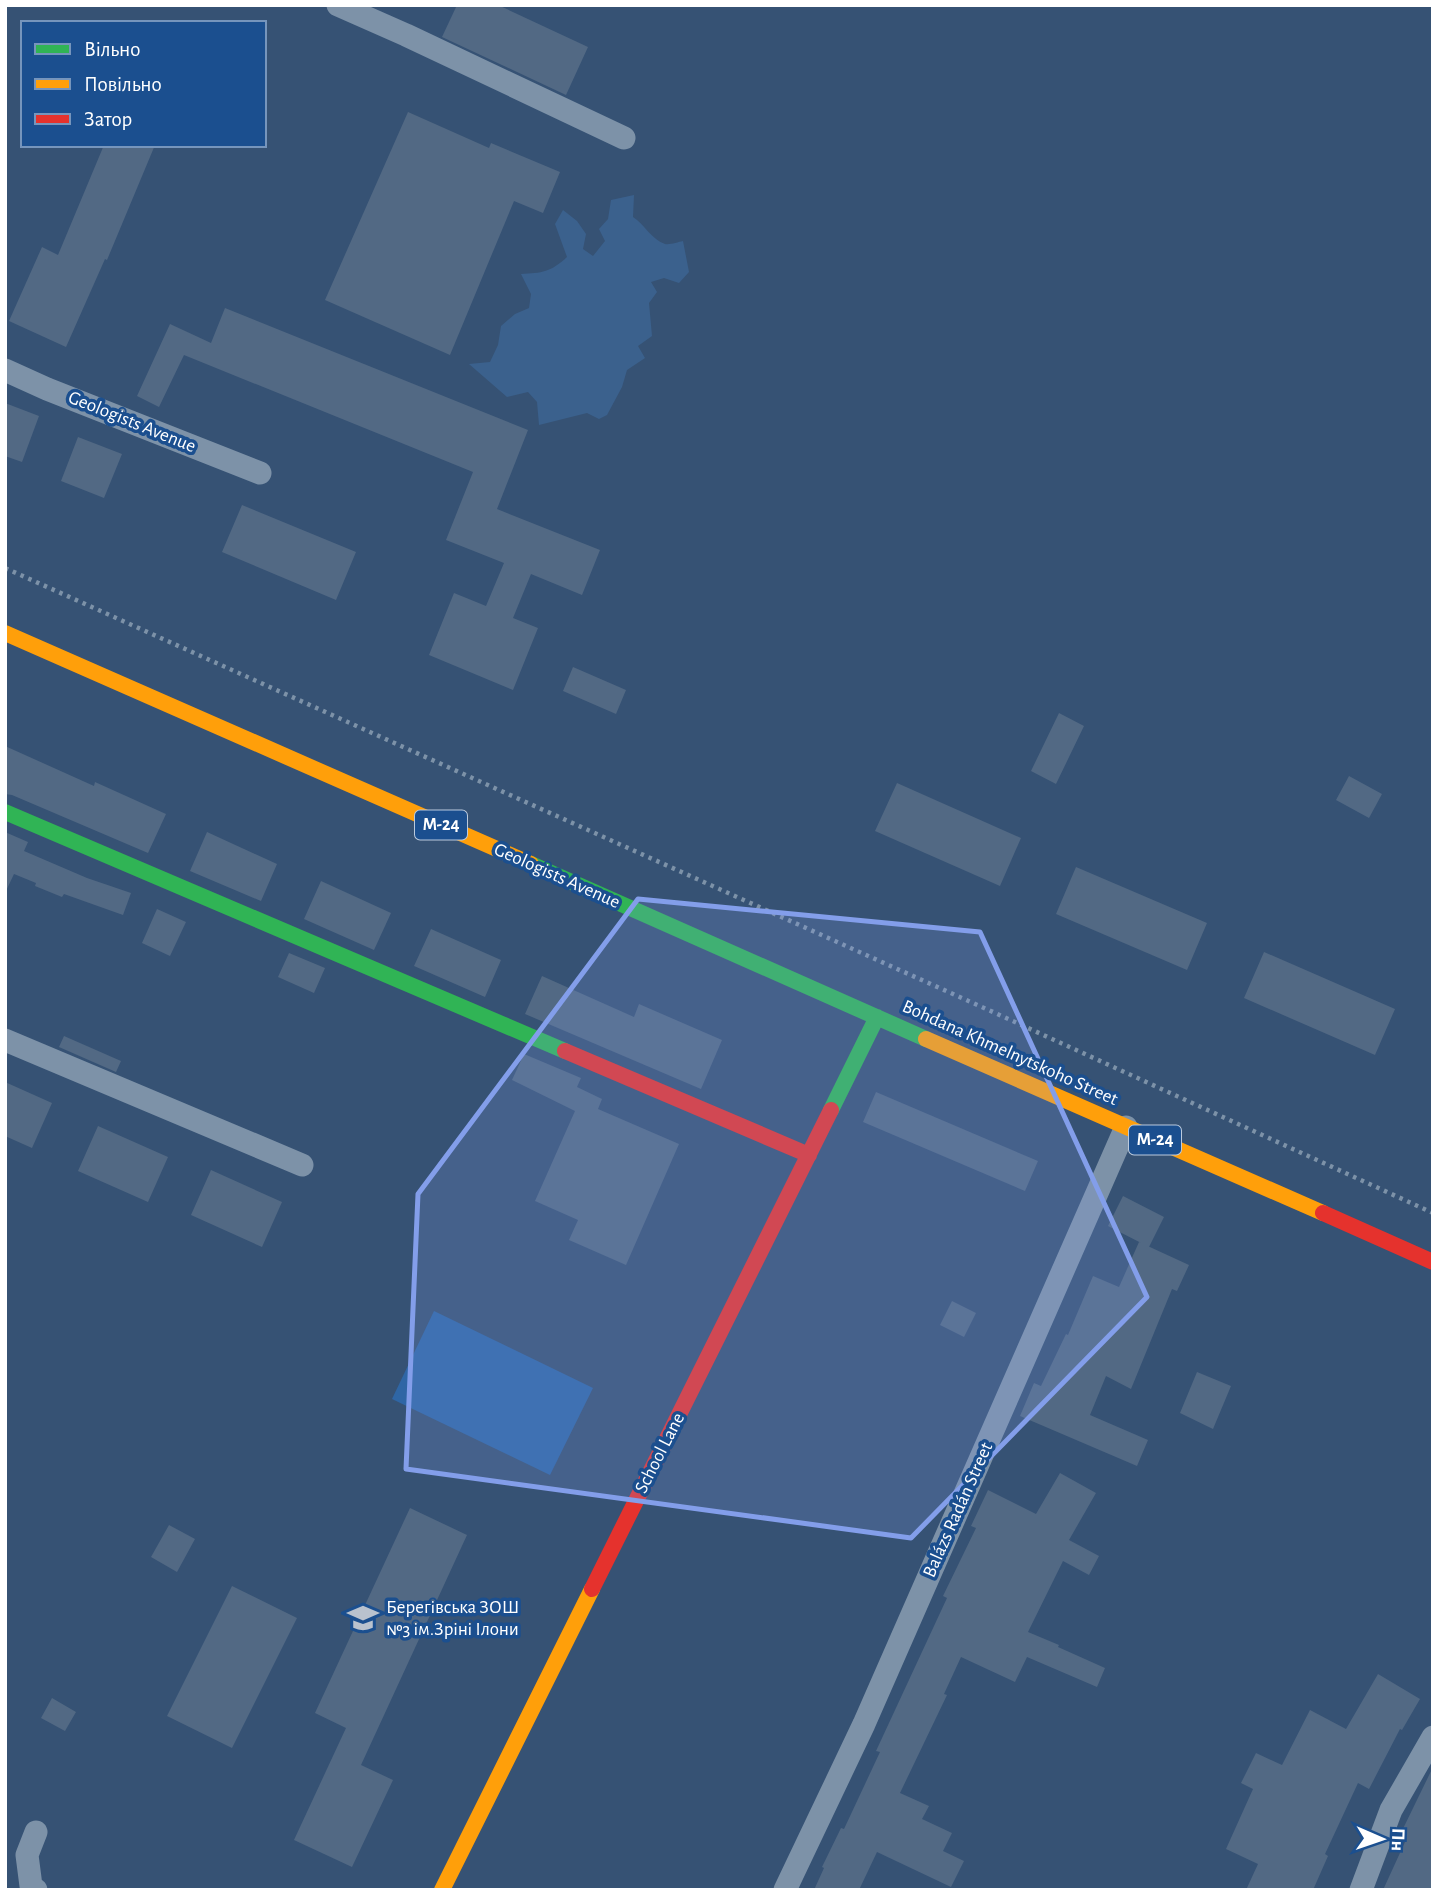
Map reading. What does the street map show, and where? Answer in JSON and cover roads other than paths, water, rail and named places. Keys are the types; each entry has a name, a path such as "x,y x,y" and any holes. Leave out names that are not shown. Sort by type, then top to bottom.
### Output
{"main road":[{"name":"Geologists Avenue","path":"5,633 877,1017"},
{"path":"5,812 809,1155"},
{"name":"Bohdana Khmelnytskoho Street","path":"877,1017 1433,1262"},
{"name":"School Lane","path":"442,1890 877,1017"}],"street":[{"path":"338,5 624,138"},
{"name":"Geologists Avenue","path":"5,370 260,473"},
{"path":"5,1040 302,1165"},
{"name":"Balázs Radán Street","path":"785,1890 864,1724 1126,1127"},
{"path":"1362,1890 1391,1810 1433,1737"},
{"path":"36,1832 27,1855 32,1886 36,1890"}],"place":[{"name":"Берегівська ЗОШ №3 ім.Зріні Ілони","path":"363,1618"}]}
